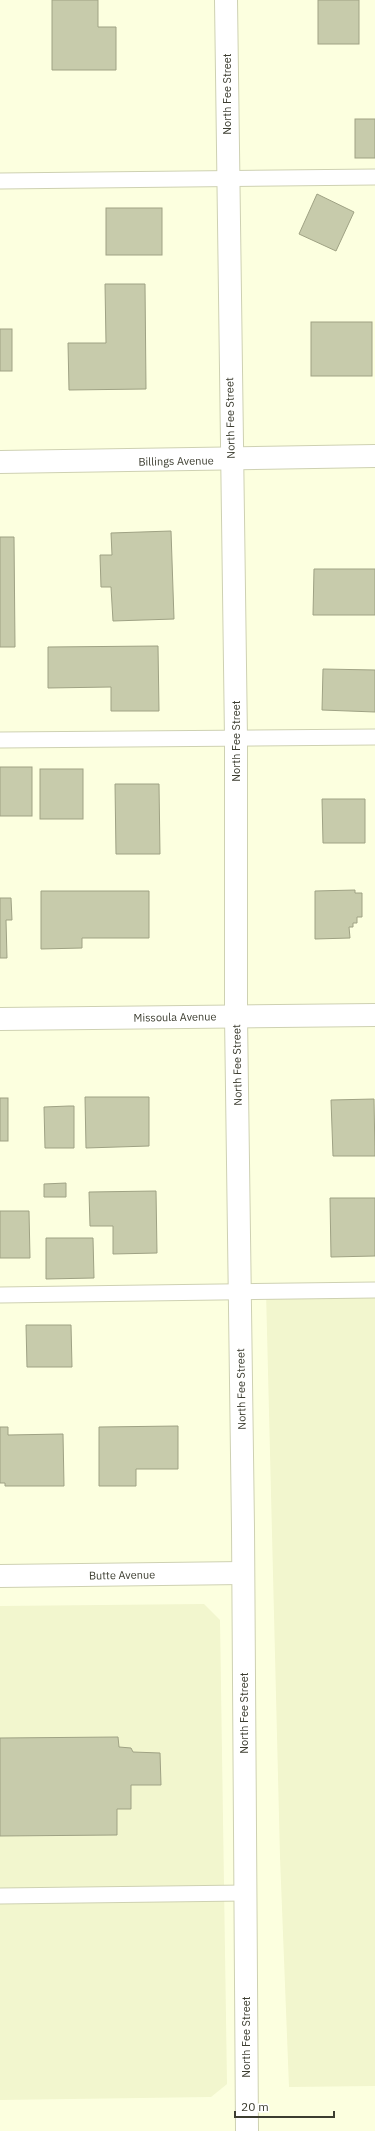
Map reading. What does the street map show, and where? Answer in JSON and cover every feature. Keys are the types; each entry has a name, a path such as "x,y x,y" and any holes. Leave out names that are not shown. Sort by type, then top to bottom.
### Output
{"street":[{"name":"North Fee Street","path":"226,0 227,177 236,739 236,1016 244,1573 247,2131"},
{"name":"Billings Avenue","path":"0,462 231,460 375,456"},
{"name":"Missoula Avenue","path":"0,1020 375,1015"},
{"name":"Butte Avenue","path":"0,1576 244,1573"}],"lane":[{"path":"0,182 227,177 375,177"},
{"path":"0,740 375,737"},
{"path":"0,1295 375,1290"},
{"path":"0,1896 245,1893"}],"shaded area":[{"path":"375,1290 375,2086 289,2087 280,1857 266,1291"},
{"path":"204,1604 220,1620 227,2084 211,2097 0,2100 0,1606"}],"building":[{"path":"52,0 98,0 98,27 116,27 116,70 52,70"},
{"path":"318,0 359,0 359,44 318,44"},
{"path":"355,119 375,119 375,158 355,158"},
{"path":"317,194 354,212 336,251 299,234"},
{"path":"106,208 162,208 162,255 106,255"},
{"path":"105,284 145,284 146,389 69,390 68,343 106,343"},
{"path":"311,322 372,322 372,376 311,376"},
{"path":"0,329 12,329 12,371 0,371"},
{"path":"171,531 174,619 113,621 111,587 101,587 100,555 112,555 111,533"},
{"path":"0,537 14,537 15,647 0,647"},
{"path":"314,569 375,569 375,615 313,615"},
{"path":"158,646 159,711 111,711 111,687 48,688 48,647"},
{"path":"323,669 375,670 375,712 322,710"},
{"path":"0,767 32,767 32,816 0,816"},
{"path":"40,769 83,769 83,819 40,819"},
{"path":"115,784 159,784 160,854 116,854"},
{"path":"322,799 365,799 365,843 323,843"},
{"path":"355,890 355,893 362,893 362,917 357,917 357,923 353,923 353,927 349,927 350,938 315,939 315,891"},
{"path":"41,891 149,891 149,938 82,938 82,948 41,949"},
{"path":"0,898 11,898 12,920 6,920 7,958 0,958"},
{"path":"85,1097 149,1097 149,1146 86,1148"},
{"path":"0,1098 8,1098 8,1141 0,1141"},
{"path":"374,1099 375,1156 333,1156 331,1100"},
{"path":"74,1106 74,1148 45,1148 44,1107"},
{"path":"66,1183 66,1197 44,1197 44,1184"},
{"path":"156,1191 157,1253 113,1254 113,1226 90,1226 89,1192"},
{"path":"330,1198 375,1198 375,1256 331,1257"},
{"path":"0,1211 29,1211 30,1258 0,1258"},
{"path":"46,1238 93,1238 94,1278 46,1279"},
{"path":"26,1325 71,1325 72,1367 27,1367"},
{"path":"178,1426 178,1469 136,1469 136,1486 99,1486 99,1427"},
{"path":"0,1427 8,1427 8,1435 63,1434 64,1486 5,1486 5,1483 0,1483"},
{"path":"118,1737 119,1747 131,1748 133,1752 160,1753 161,1785 131,1785 131,1809 117,1809 117,1835 0,1836 0,1738"}]}
